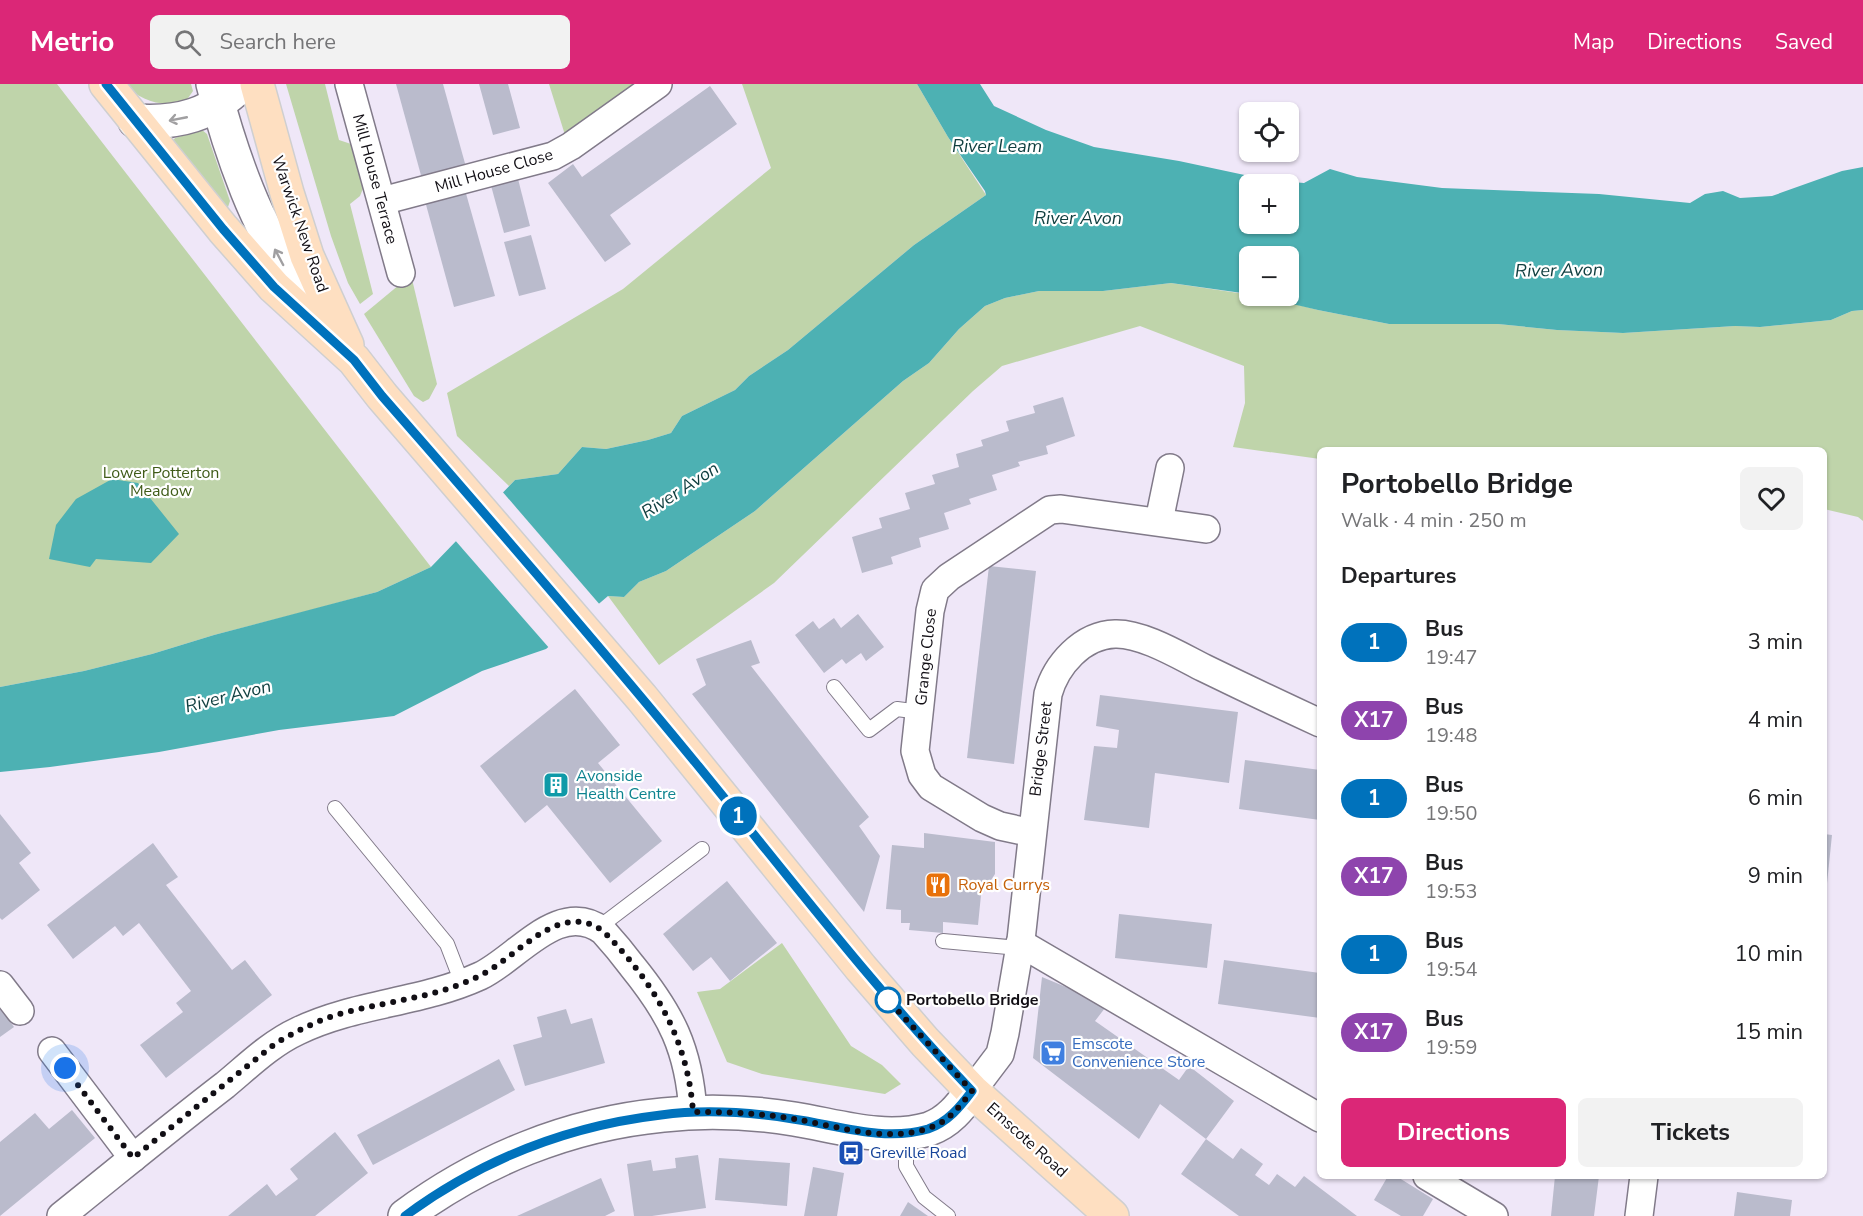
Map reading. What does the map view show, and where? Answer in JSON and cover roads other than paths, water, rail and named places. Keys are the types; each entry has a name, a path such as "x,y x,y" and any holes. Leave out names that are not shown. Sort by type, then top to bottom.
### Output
{"main road":[{"path":"106,84 274,287 318,327"},
{"name":"Warwick New Road","path":"257,84 286,193 307,256 354,360"},
{"name":"Warwick New Road","path":"318,327 354,360 434,456"},
{"name":"Emscote Road","path":"434,456 621,673 861,968 925,1042 972,1091 1112,1216"}],"street":[{"name":"Mill House Terrace","path":"349,84 401,273"},
{"name":"Mill House Close","path":"382,201 553,156 571,146 658,84"},
{"path":"135,121 176,121 199,114 224,90"},
{"name":"Warwick New Road","path":"224,90 235,159 262,225 318,327"},
{"path":"1159,521 1170,468"},
{"name":"Grange Close","path":"1032,833 1000,826 982,818 931,787 922,775 916,758 932,600 935,590 942,582 1050,510 1206,528"},
{"name":"Bridge Street","path":"972,1091 1000,1054 1020,945 1047,694 1065,661 1075,651 1102,636 1116,634 1131,636 1171,652 1317,722"},
{"path":"61,1216 276,1043 295,1032 347,1012 404,1001 462,983 501,964 558,924 572,921 590,924 610,939 646,983 668,1015 680,1042 693,1112"},
{"path":"1020,945 1317,1116"},
{"path":"0,985 20,1011"},
{"path":"52,1051 133,1158"},
{"path":"405,1216 462,1178 499,1158 579,1130 627,1120 693,1112 745,1112 853,1130 893,1134 930,1128 942,1122 955,1113 972,1091"},
{"path":"1432,1179 1494,1216"},
{"path":"1639,1216 1644,1179"}],"lane":[{"path":"834,687 869,730 897,710 920,712"},
{"path":"336,808 447,944 462,983"},
{"path":"598,928 702,849"},
{"path":"943,941 1020,945"},
{"path":"906,1132 906,1166 924,1197 948,1216"}],"water":[{"name":"River Avon","path":"917,84 980,84 994,106 1046,130 1094,147 1240,174 1239,234 1299,234 1299,183 1304,183 1330,169 1357,177 1442,188 1599,194 1690,203 1705,194 1723,191 1740,198 1772,196 1842,171 1863,167 1863,310 1852,311 1831,320 1760,327 1735,326 1623,333 1498,324 1389,324 1299,306 1299,246 1239,246 1239,293 1171,283 1103,291 1039,291 1005,298 985,306 959,329 929,363 903,381 755,511 666,571 639,582 624,597 608,596 546,649 482,671 394,716 279,730 159,752 0,772 0,687 84,671 152,654 214,635 377,592 431,567 515,480 558,474 582,447 606,449 671,433 682,416 735,390 749,376 788,350 914,245 986,195 948,137"},
{"path":"112,479 138,483 179,534 151,563 96,559 90,567 49,559 56,525 76,499"}],"place":[{"name":"Avonside Health Centre","path":"556,785"},
{"name":"Royal Currys","path":"938,885"},
{"name":"Portobello Bridge","path":"888,1000"},
{"name":"Emscote Convenience Store","path":"1053,1053"},
{"name":"Greville Road","path":"851,1153"}],"water label":[{"name":"River Leam","path":"997,146"}],"park label":[{"name":"Lower Potterton Meadow","path":"161,482"}]}
